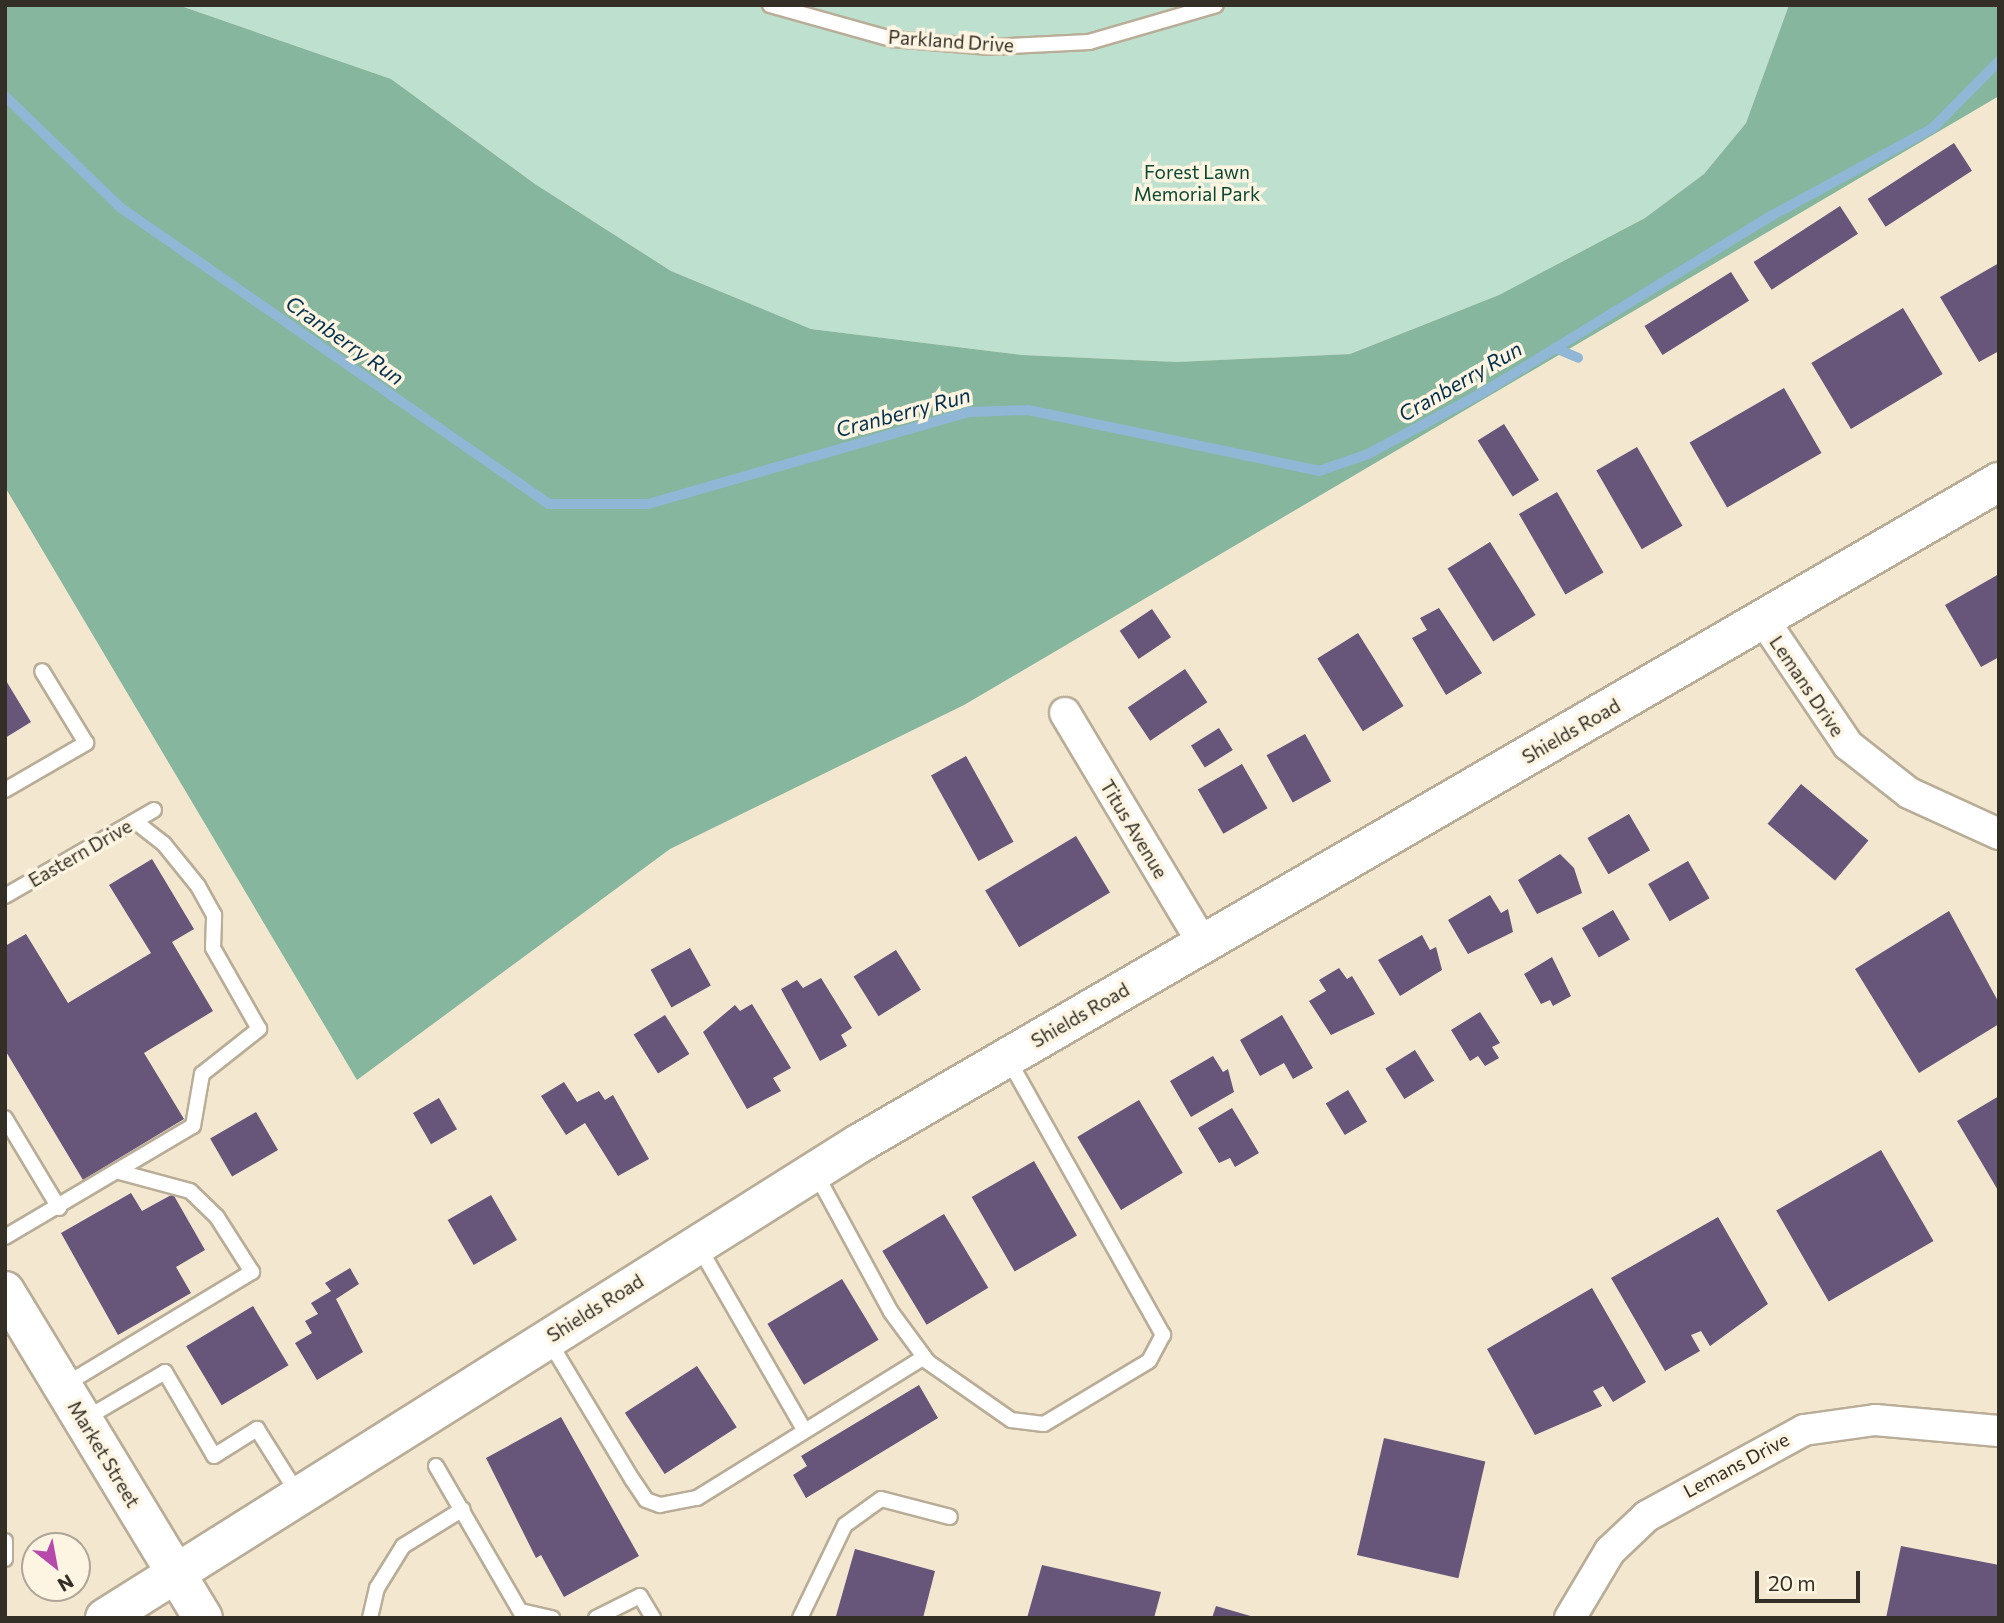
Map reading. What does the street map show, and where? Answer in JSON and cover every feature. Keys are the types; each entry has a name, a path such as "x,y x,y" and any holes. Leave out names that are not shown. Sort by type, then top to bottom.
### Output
{"main road":[{"name":"Shields Road","path":"105,1618 814,1171 1999,482"},
{"name":"Market Street","path":"5,1291 204,1618"}],"street":[{"name":"Lemans Drive","path":"1763,619 1848,746 1909,793 1999,834"},
{"name":"Titus Avenue","path":"1065,713 1203,944"},
{"name":"Lemans Drive","path":"1570,1618 1610,1551 1647,1516 1804,1430 1875,1420 1999,1431"}],"lane":[{"name":"Parkland Drive","path":"770,5 892,39 990,47 1089,42 1216,5"},
{"path":"5,790 86,743 43,671"},
{"name":"Eastern Drive","path":"5,896 154,810"},
{"path":"5,1237 59,1208 193,1126 202,1074 259,1029 213,948 214,915 198,886 164,844 135,821"},
{"path":"814,1171 891,1312 924,1357 946,1380 1030,1425 1044,1424 1149,1361 1161,1347 1163,1335 1008,1057"},
{"path":"5,1118 59,1208"},
{"path":"63,1386 252,1272 217,1217 190,1191 119,1172"},
{"path":"698,1244 805,1431"},
{"path":"547,1338 646,1500 660,1505 697,1498 924,1357"},
{"path":"83,1420 165,1372 214,1456 257,1429 299,1495"},
{"path":"436,1466 524,1615 551,1618"},
{"path":"800,1618 845,1525 881,1499 950,1517"},
{"path":"370,1618 377,1588 403,1546 463,1509"},
{"path":"5,1541 5,1559"},
{"path":"606,1616 640,1596 653,1618"}],"green space":[{"path":"5,5 178,5 391,79 535,184 671,271 811,329 1022,355 1177,362 1350,354 1499,295 1645,218 1704,174 1746,123 1789,5 1999,5 1999,96 964,705 670,849 357,1080 5,487"},
{"name":"Forest Lawn Memorial Park","path":"178,5 1789,5 1746,123 1704,174 1645,218 1499,295 1350,354 1177,362 1022,355 811,329 671,271 535,184 391,79"}],"building":[{"path":"1954,143 1972,171 1886,227 1868,199"},
{"path":"1840,206 1858,234 1772,290 1754,262"},
{"path":"1999,263 1999,351 1979,362 1940,297"},
{"path":"1731,272 1749,301 1663,355 1644,326"},
{"path":"1903,308 1943,374 1851,429 1811,363"},
{"path":"1784,388 1822,453 1727,507 1690,442"},
{"path":"1504,424 1539,480 1513,496 1478,440"},
{"path":"1637,447 1682,526 1642,549 1596,470"},
{"path":"1557,492 1604,573 1565,595 1519,514"},
{"path":"1490,542 1536,615 1493,641 1448,568"},
{"path":"1999,574 1999,657 1981,667 1945,605"},
{"path":"1439,608 1482,673 1446,695 1412,638 1427,630 1420,618"},
{"path":"1152,609 1171,637 1139,659 1120,631"},
{"path":"1358,633 1404,706 1363,731 1317,658"},
{"path":"1185,669 1207,702 1150,741 1128,708"},
{"path":"5,679 31,722 5,738"},
{"path":"1219,728 1233,750 1205,768 1191,745"},
{"path":"1305,734 1331,781 1293,803 1267,755"},
{"path":"966,756 1014,842 979,861 931,775"},
{"path":"1242,764 1268,808 1223,834 1198,790"},
{"path":"1801,784 1868,841 1835,880 1768,824"},
{"path":"1629,814 1650,850 1608,874 1587,838"},
{"path":"1076,836 1110,893 1019,947 985,891"},
{"path":"1560,854 1574,868 1582,893 1537,914 1518,880"},
{"path":"152,859 194,929 172,942 213,1011 144,1053 184,1119 83,1180 5,1050 5,946 26,934 68,1003 151,953 109,885"},
{"path":"1688,861 1710,898 1670,921 1648,884"},
{"path":"1490,895 1501,913 1508,909 1513,932 1468,954 1448,920"},
{"path":"1613,910 1630,939 1599,957 1582,928"},
{"path":"1949,911 1999,1003 1999,1024 1919,1073 1855,969"},
{"path":"1422,935 1430,950 1436,947 1442,970 1400,996 1378,960"},
{"path":"690,948 711,986 671,1007 651,970"},
{"path":"896,950 921,990 879,1016 854,976"},
{"path":"1552,957 1571,996 1553,1006 1550,1000 1541,1004 1524,974"},
{"path":"1339,968 1347,979 1352,976 1375,1014 1331,1035 1309,1001 1326,991 1319,980"},
{"path":"821,978 852,1028 841,1035 847,1046 820,1061 781,989 797,980 803,988"},
{"path":"752,1004 791,1068 773,1078 781,1091 747,1109 703,1032 735,1005 740,1011"},
{"path":"1480,1012 1500,1043 1492,1047 1499,1058 1485,1066 1478,1056 1470,1061 1451,1030"},
{"path":"665,1015 689,1054 658,1074 634,1035"},
{"path":"1282,1015 1313,1068 1293,1079 1284,1063 1260,1076 1240,1040"},
{"path":"1415,1050 1434,1081 1404,1099 1385,1069"},
{"path":"1213,1056 1223,1072 1228,1069 1234,1092 1191,1117 1170,1081"},
{"path":"564,1082 577,1102 599,1091 605,1100 613,1095 649,1159 618,1176 585,1123 566,1135 541,1096"},
{"path":"1348,1090 1367,1122 1345,1135 1326,1103"},
{"path":"1999,1096 1999,1192 1957,1121"},
{"path":"439,1098 457,1129 431,1144 413,1113"},
{"path":"1139,1100 1183,1173 1121,1210 1077,1137"},
{"path":"1232,1108 1259,1153 1235,1167 1230,1158 1219,1163 1198,1128"},
{"path":"256,1112 278,1150 232,1177 210,1138"},
{"path":"1881,1150 1934,1241 1829,1301 1776,1210"},
{"path":"1034,1161 1077,1235 1015,1271 972,1197"},
{"path":"131,1193 142,1211 173,1194 205,1250 176,1267 191,1293 118,1335 61,1233"},
{"path":"491,1195 517,1240 474,1265 448,1220"},
{"path":"944,1214 988,1288 927,1325 882,1251"},
{"path":"1718,1217 1768,1304 1710,1346 1701,1331 1691,1335 1700,1351 1665,1371 1611,1278"},
{"path":"350,1268 359,1284 336,1299 363,1352 317,1380 295,1343 312,1333 305,1321 318,1314 311,1303 331,1291 325,1283"},
{"path":"842,1279 879,1340 804,1385 767,1324"},
{"path":"1592,1288 1646,1382 1613,1402 1603,1386 1593,1391 1602,1406 1535,1435 1487,1349"},
{"path":"253,1306 289,1365 222,1405 186,1346"},
{"path":"697,1366 737,1427 665,1474 625,1413"},
{"path":"919,1385 938,1418 806,1498 793,1475 807,1466 801,1456"},
{"path":"561,1417 639,1556 564,1597 541,1555 536,1558 486,1458"},
{"path":"1384,1438 1485,1461 1458,1578 1357,1555"},
{"path":"1901,1546 1999,1565 1999,1618 1886,1618"},
{"path":"855,1549 935,1571 923,1618 836,1616"},
{"path":"1042,1565 1161,1592 1154,1618 1027,1618"},
{"path":"1216,1606 1254,1617 1254,1618 1212,1618"}],"waterway":[{"name":"Cranberry Run","path":"5,96 121,208 549,504 648,504 968,412 1028,410 1319,471 1368,454 1482,393 1771,216 1933,128 1999,61"},
{"path":"1555,348 1578,358"}]}
